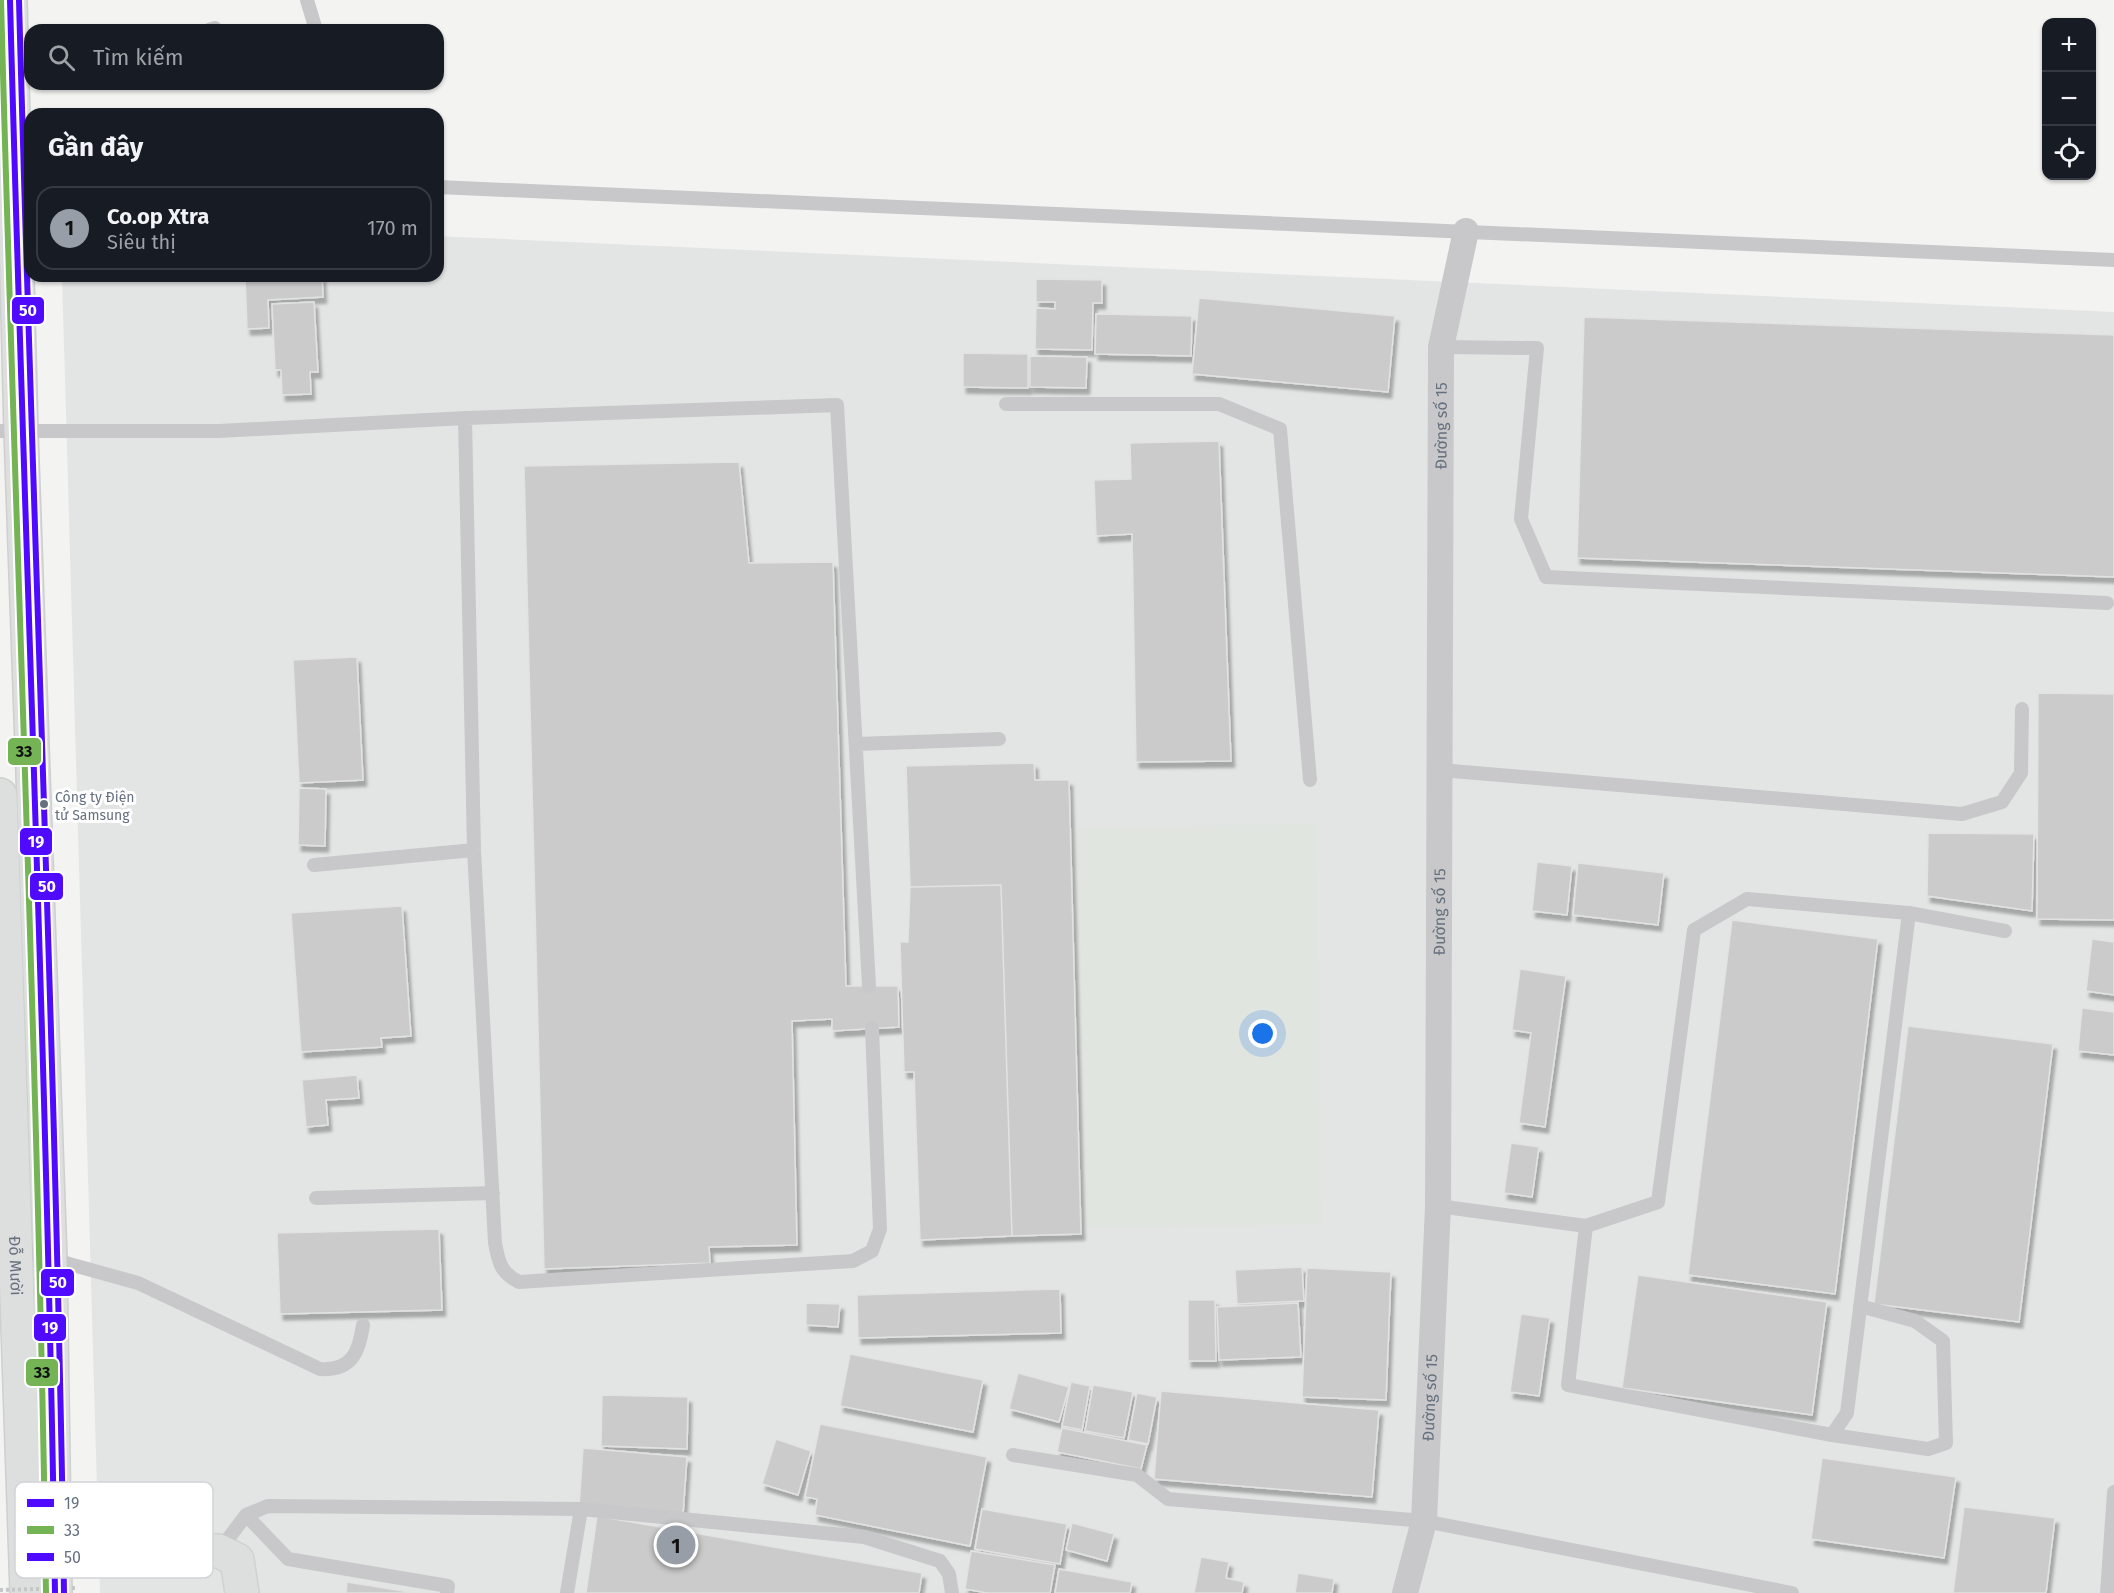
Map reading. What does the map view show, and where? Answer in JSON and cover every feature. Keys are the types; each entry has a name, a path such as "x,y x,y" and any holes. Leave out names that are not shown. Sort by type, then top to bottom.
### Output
{"main road":[{"name":"Đỗ Mười","path":"10,0 21,74 22,170 11,431 50,1258 52,1482"},
{"name":"Đỗ Mười","path":"0,795 23,1482"},
{"path":"213,1551 219,1551 237,1560 242,1593"},
{"name":"Đỗ Mười","path":"26,1578 27,1593"}],"street":[{"name":"Đường số 15","path":"1405,1593 1424,1521 1438,1206 1441,347 1466,231"}],"lane":[{"path":"307,0 314,24"},
{"path":"444,187 2114,260"},
{"path":"1441,347 1537,348 1521,519 1546,577 2107,603"},
{"path":"1006,404 1220,404 1280,429 1310,780"},
{"path":"11,431 219,431 465,418 837,405 869,986"},
{"path":"465,418 474,850 495,1242 499,1263 506,1275 519,1282 853,1261 872,1251 880,1229 872,1028"},
{"path":"1440,770 1962,813 2002,802 2021,774 2022,709"},
{"path":"856,744 999,740"},
{"path":"314,865 474,850"},
{"path":"1438,1206 1586,1226 1658,1202 1694,930 1747,899 1909,913 2004,932"},
{"path":"1832,1435 1846,1413 1909,913"},
{"path":"316,1198 493,1193"},
{"path":"1586,1226 1568,1385 1832,1435 1928,1449 1946,1443 1942,1341 1915,1321 1860,1306"},
{"path":"15,1250 138,1283 320,1370 334,1370 350,1362 360,1346 363,1324"},
{"path":"1013,1455 1137,1475 1168,1499 1424,1521 1792,1593"},
{"path":"2107,1593 2114,1492"},
{"path":"219,1551 246,1515 268,1506 581,1509 864,1537 940,1561 949,1574 952,1593"},
{"path":"567,1593 581,1509"},
{"path":"246,1515 288,1559 448,1586 447,1593"}],"path":[{"path":"0,1590 65,1590"}],"shaded area":[{"path":"444,236 2114,312 2114,1593 100,1593 100,1578 213,1578 213,1482 97,1482 62,282 444,282"},
{"path":"1317,824 1322,1225 1058,1228 1052,827"}],"building":[{"path":"1036,279 1102,280 1102,303 1093,303 1092,350 1035,349 1036,308 1055,309 1055,302 1036,302"},
{"path":"245,282 322,282 323,297 268,300 269,328 247,329"},
{"path":"1199,298 1395,316 1388,392 1192,374"},
{"path":"314,302 318,372 310,372 311,394 282,395 281,370 275,370 272,304"},
{"path":"1096,314 1192,316 1191,356 1095,354"},
{"path":"1584,317 2114,335 2114,577 1577,558"},
{"path":"963,353 1028,354 1028,388 963,387"},
{"path":"1030,356 1087,357 1086,388 1030,387"},
{"path":"1219,441 1231,761 1136,762 1132,534 1096,536 1094,480 1131,479 1130,443"},
{"path":"739,462 749,563 833,562 846,986 898,986 899,1027 832,1031 832,1019 792,1021 797,1245 709,1247 710,1263 544,1269 524,466"},
{"path":"357,657 363,780 299,783 293,660"},
{"path":"2038,693 2114,694 2114,920 2037,919"},
{"path":"1034,763 1035,780 1069,780 1081,1234 1012,1236 1001,885 910,887 906,766"},
{"path":"299,788 326,789 325,846 298,845"},
{"path":"1928,833 2034,834 2032,911 1927,896"},
{"path":"1537,862 1572,866 1567,915 1532,911"},
{"path":"1578,863 1664,873 1658,925 1573,915"},
{"path":"1001,885 1012,1236 920,1240 914,1072 904,1072 900,942 908,942 910,887"},
{"path":"402,906 411,1036 381,1038 382,1047 301,1052 291,913"},
{"path":"1732,920 1878,939 1835,1294 1688,1275"},
{"path":"2092,939 2114,942 2114,995 2086,991"},
{"path":"1520,969 1566,976 1545,1127 1519,1123 1531,1033 1512,1030"},
{"path":"2082,1008 2114,1012 2114,1055 2078,1051"},
{"path":"1908,1026 2053,1044 2019,1322 1874,1304"},
{"path":"357,1075 359,1098 326,1100 328,1125 306,1127 302,1080"},
{"path":"1511,1143 1539,1147 1532,1197 1504,1193"},
{"path":"439,1229 442,1310 280,1314 277,1233"},
{"path":"1302,1267 1304,1301 1237,1304 1235,1270"},
{"path":"1307,1268 1391,1272 1386,1400 1302,1397"},
{"path":"1638,1275 1827,1302 1812,1415 1622,1388"},
{"path":"1060,1289 1061,1333 858,1338 857,1295"},
{"path":"1188,1300 1215,1300 1216,1361 1188,1361"},
{"path":"806,1303 840,1304 838,1327 806,1325"},
{"path":"1298,1303 1301,1357 1219,1360 1217,1307"},
{"path":"1521,1314 1550,1318 1539,1396 1510,1392"},
{"path":"850,1354 983,1380 973,1432 840,1406"},
{"path":"1018,1373 1069,1387 1059,1422 1009,1409"},
{"path":"1071,1382 1090,1386 1082,1430 1062,1426"},
{"path":"1093,1385 1133,1392 1124,1438 1085,1431"},
{"path":"1161,1391 1379,1410 1372,1497 1154,1479"},
{"path":"1137,1393 1157,1397 1148,1444 1128,1440"},
{"path":"602,1395 688,1397 687,1449 601,1446"},
{"path":"820,1424 987,1457 970,1546 815,1515 817,1499 805,1497"},
{"path":"1062,1428 1147,1445 1141,1469 1057,1452"},
{"path":"776,1439 811,1451 798,1495 762,1484"},
{"path":"583,1448 687,1457 683,1515 579,1507"},
{"path":"1822,1458 1956,1477 1944,1558 1811,1539"},
{"path":"1964,1507 2055,1518 2046,1593 1953,1593"},
{"path":"982,1509 1067,1524 1060,1564 975,1549"},
{"path":"597,1516 922,1573 919,1593 586,1593"},
{"path":"1072,1523 1114,1534 1107,1561 1066,1550"},
{"path":"971,1551 1055,1565 1050,1593 987,1593 965,1589"},
{"path":"1201,1557 1229,1562 1226,1578 1244,1582 1242,1593 1194,1593"},
{"path":"1059,1569 1132,1582 1130,1593 1055,1593"},
{"path":"1298,1573 1334,1579 1332,1593 1295,1593"},
{"path":"347,1582 415,1593 346,1593"}],"transit line":[{"name":"33","path":"1,0 32,996 44,1482"},
{"name":"19","path":"10,0 41,996 53,1482"},
{"name":"50","path":"19,0 24,166"},
{"name":"50","path":"28,282 56,1195 62,1482"},
{"name":"33","path":"46,1578 46,1593"},
{"name":"19","path":"55,1578 55,1593"},
{"name":"50","path":"64,1578 64,1593"}],"place":[{"name":"Công ty Điện tử Samsung","path":"44,804"},
{"name":"Co.op Xtra","path":"676,1545"}]}
